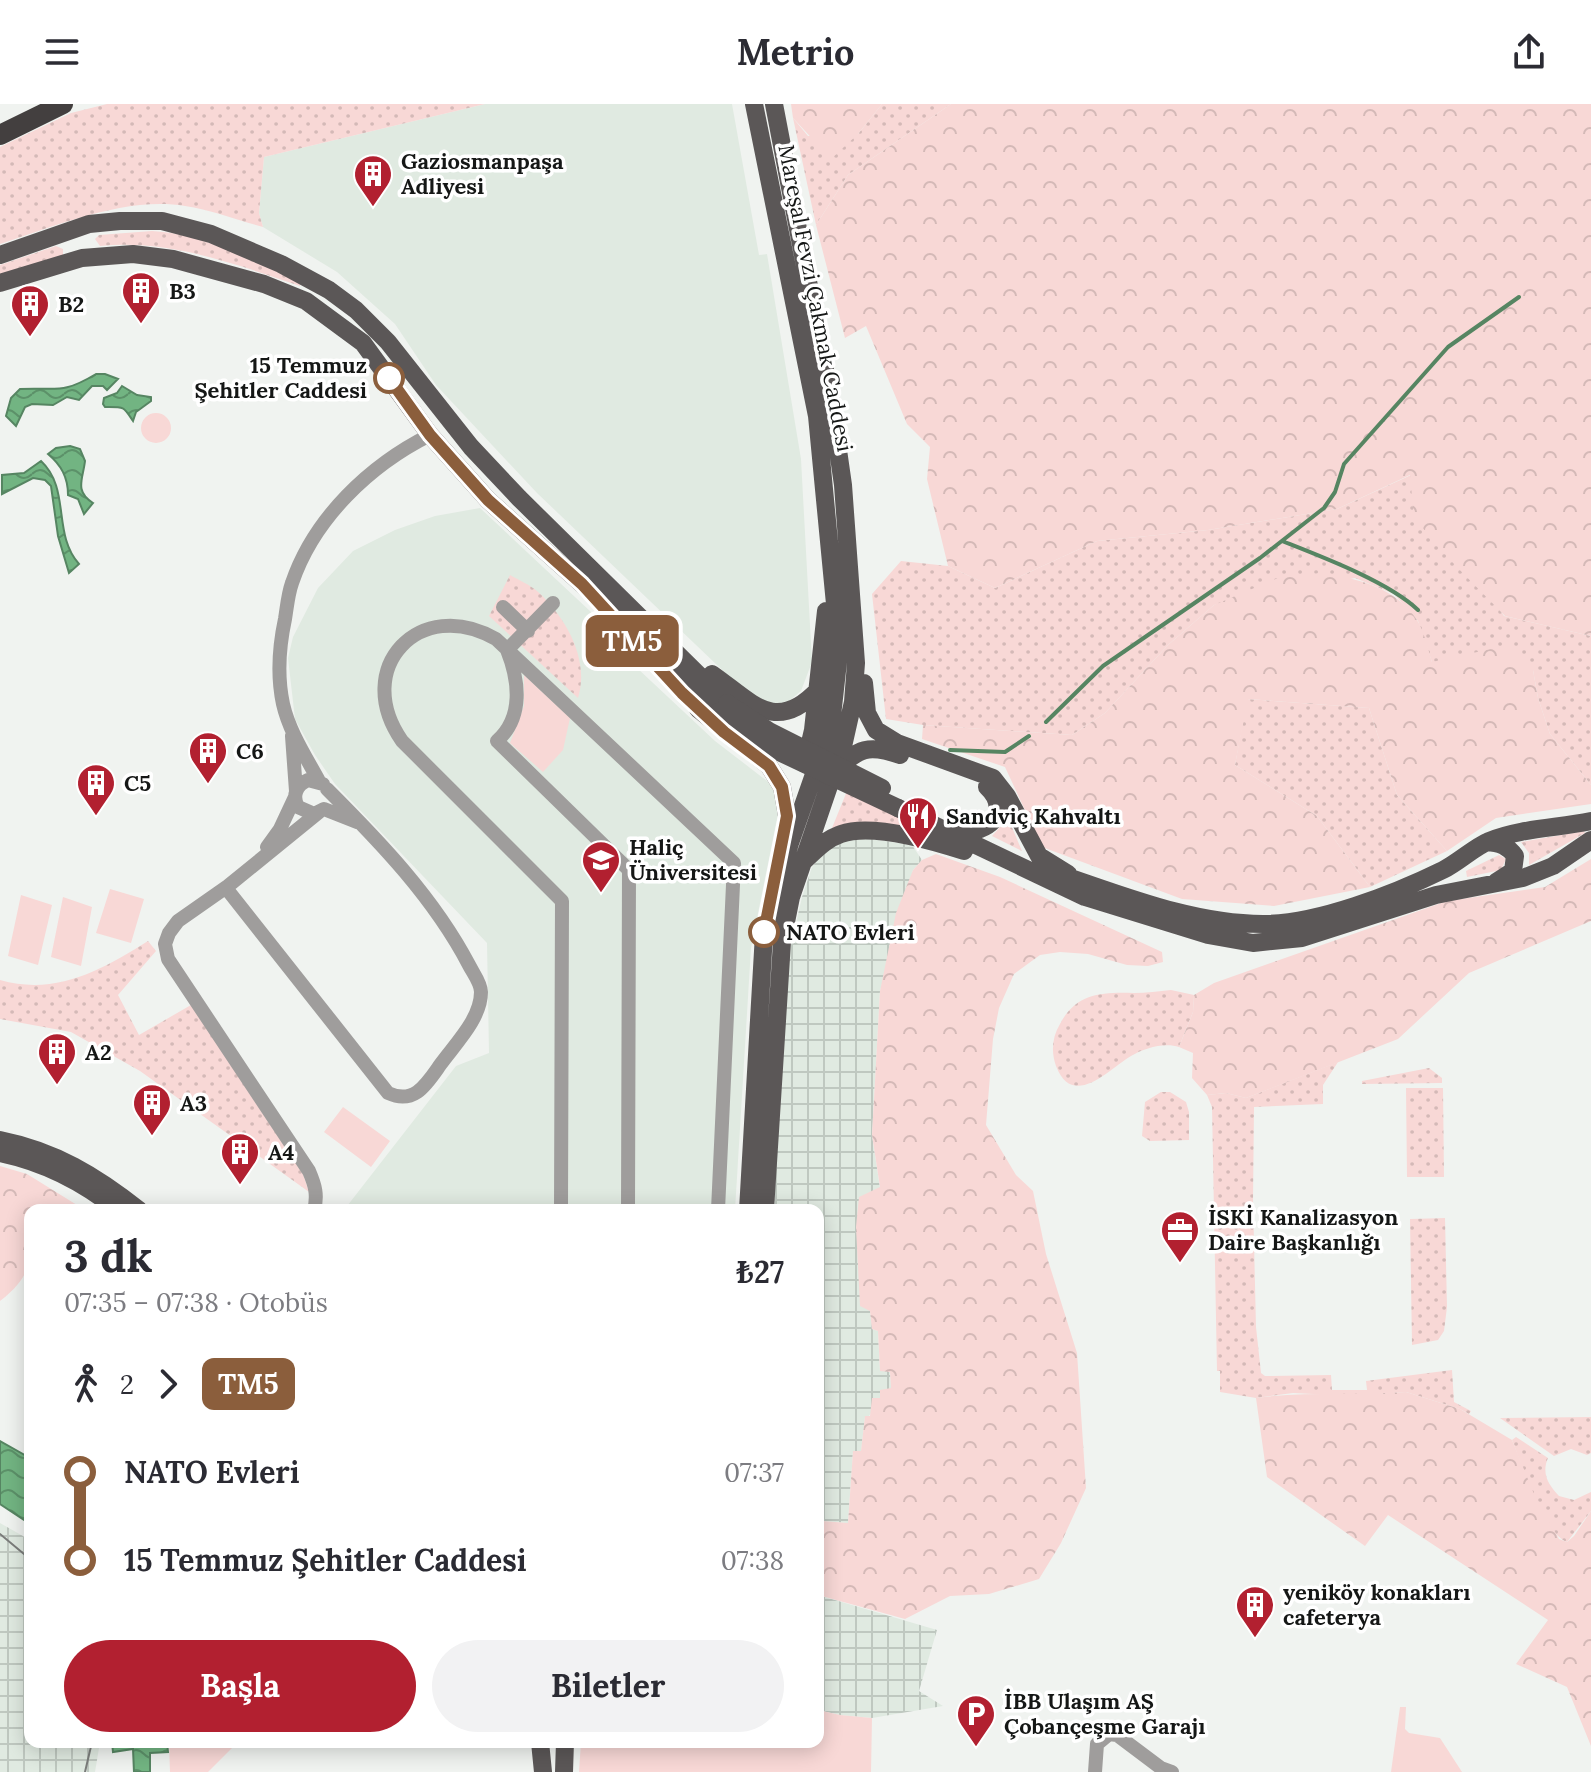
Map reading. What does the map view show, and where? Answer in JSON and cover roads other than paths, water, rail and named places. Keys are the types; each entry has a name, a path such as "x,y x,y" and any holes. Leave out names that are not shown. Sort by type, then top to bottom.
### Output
{"highway":[{"path":"0,135 63,104"}],"main road":[{"name":"Mareşal Fevzi Çakmak Caddesi","path":"748,1204 763,941 772,902 832,716 837,684 838,637 822,451 754,104"},
{"name":"Mareşal Fevzi Çakmak Caddesi","path":"765,1204 780,954 788,909 835,771 853,702 856,641 843,485 828,377 774,104"},
{"path":"0,255 51,235 103,222 162,221 191,226 281,264 329,290 381,334 471,447 670,646 723,708"},
{"path":"103,222 95,226 88,238 89,245 105,255"},
{"path":"51,235 67,243 70,248 65,263"},
{"path":"0,283 65,263 105,255 133,254 173,259 264,284 306,301 363,343 430,435 488,500 723,708 1028,872"},
{"path":"772,902 773,879 787,816 807,759 818,690 825,633 829,536"},
{"path":"582,584 665,677 724,732 769,766 782,787 787,816"},
{"path":"856,641 863,658 867,713 876,730 897,743 993,778 1007,796 1039,856 1085,882"},
{"path":"670,646 742,697 766,710 780,713 796,710 818,690"},
{"path":"835,771 856,753 880,748 991,791 999,809 997,817 988,826 970,828 898,802"},
{"path":"953,822 1045,869 1149,903 1211,919 1247,923 1319,916 1421,880 1459,861 1487,842 1591,821"},
{"path":"803,862 835,836 859,832 893,834 942,844 1028,872 1127,911 1220,938 1253,943 1302,938 1436,895 1523,878 1542,871 1591,840"},
{"path":"1487,842 1501,844 1511,850 1516,864 1503,879 1489,885"},
{"path":"1220,938 1235,930 1274,928 1289,921"},
{"path":"0,1140 50,1153 76,1165 131,1204"},
{"path":"0,1153 44,1165 109,1204"},
{"path":"541,1748 543,1772"},
{"path":"564,1772 565,1748"}],"street":[{"path":"316,1204 316,1186 309,1171 214,1031 165,952 169,933 178,921 226,888 322,811 329,800 291,728 284,705 280,680 280,641 291,584 309,544 336,506 399,451 430,435"},
{"path":"507,650 553,603"},
{"path":"503,607 528,631"},
{"path":"561,1204 562,901 402,741 390,724 384,704 384,683 390,663 402,646 418,633 438,626 458,624 478,629 496,639 734,863 718,1204"},
{"path":"507,650 515,669 517,695 511,723 497,741 629,870 628,1204"},
{"path":"291,728 295,794 303,811 322,811 362,823"},
{"path":"226,888 388,1093 400,1098 425,1086 480,1007 482,987 441,918 362,823 323,785 308,780 295,794 280,829 252,866"},
{"path":"1095,1772 1097,1744 1109,1734 1117,1735 1161,1768 1172,1772"}],"water":[{"path":"96,374 118,379 107,390 103,386 92,386 79,400 67,397 53,405 32,404 25,407 16,426 6,416 11,398 20,389 67,387"},
{"path":"122,386 137,395 151,397 151,401 136,412 133,421 123,408 105,407 103,404 104,398 117,393"},
{"path":"70,446 80,449 85,461 82,489 93,503 84,514 78,499 68,495 63,472 48,454 56,448"},
{"path":"41,461 56,485 66,539 79,564 69,573 58,536 51,486 45,480 33,478 2,494 2,475 24,473"},
{"path":"0,1441 24,1455 24,1520 0,1504"},
{"path":"113,1748 168,1748 168,1752 150,1753 150,1772 134,1772 133,1749 113,1752"}],"waterway":[{"path":"1046,722 1103,666 1260,558 1324,508 1335,492 1344,464 1448,347 1519,297"},
{"path":"1282,541 1372,580 1418,610"},
{"path":"950,750 1005,752 1029,736"}],"tram line":[{"path":"0,1534 24,1554"},
{"path":"85,1772 91,1748"}],"place":[{"name":"Gaziosmanpaşa Adliyesi","path":"373,208"},
{"name":"B3","path":"141,325"},
{"name":"B2","path":"30,338"},
{"name":"15 Temmuz Şehitler Caddesi","path":"389,378"},
{"name":"C6","path":"208,785"},
{"name":"C5","path":"96,817"},
{"name":"Sandviç Kahvaltı","path":"918,850"},
{"name":"Haliç Üniversitesi","path":"601,894"},
{"name":"NATO Evleri","path":"764,932"},
{"name":"A2","path":"57,1086"},
{"name":"A3","path":"152,1137"},
{"name":"A4","path":"240,1186"},
{"name":"İSKİ Kanalizasyon Daire Başkanlığı","path":"1180,1264"},
{"name":"yeniköy konakları cafeterya","path":"1255,1639"},
{"name":"İBB Ulaşım AŞ Çobançeşme Garajı","path":"976,1748"}]}
